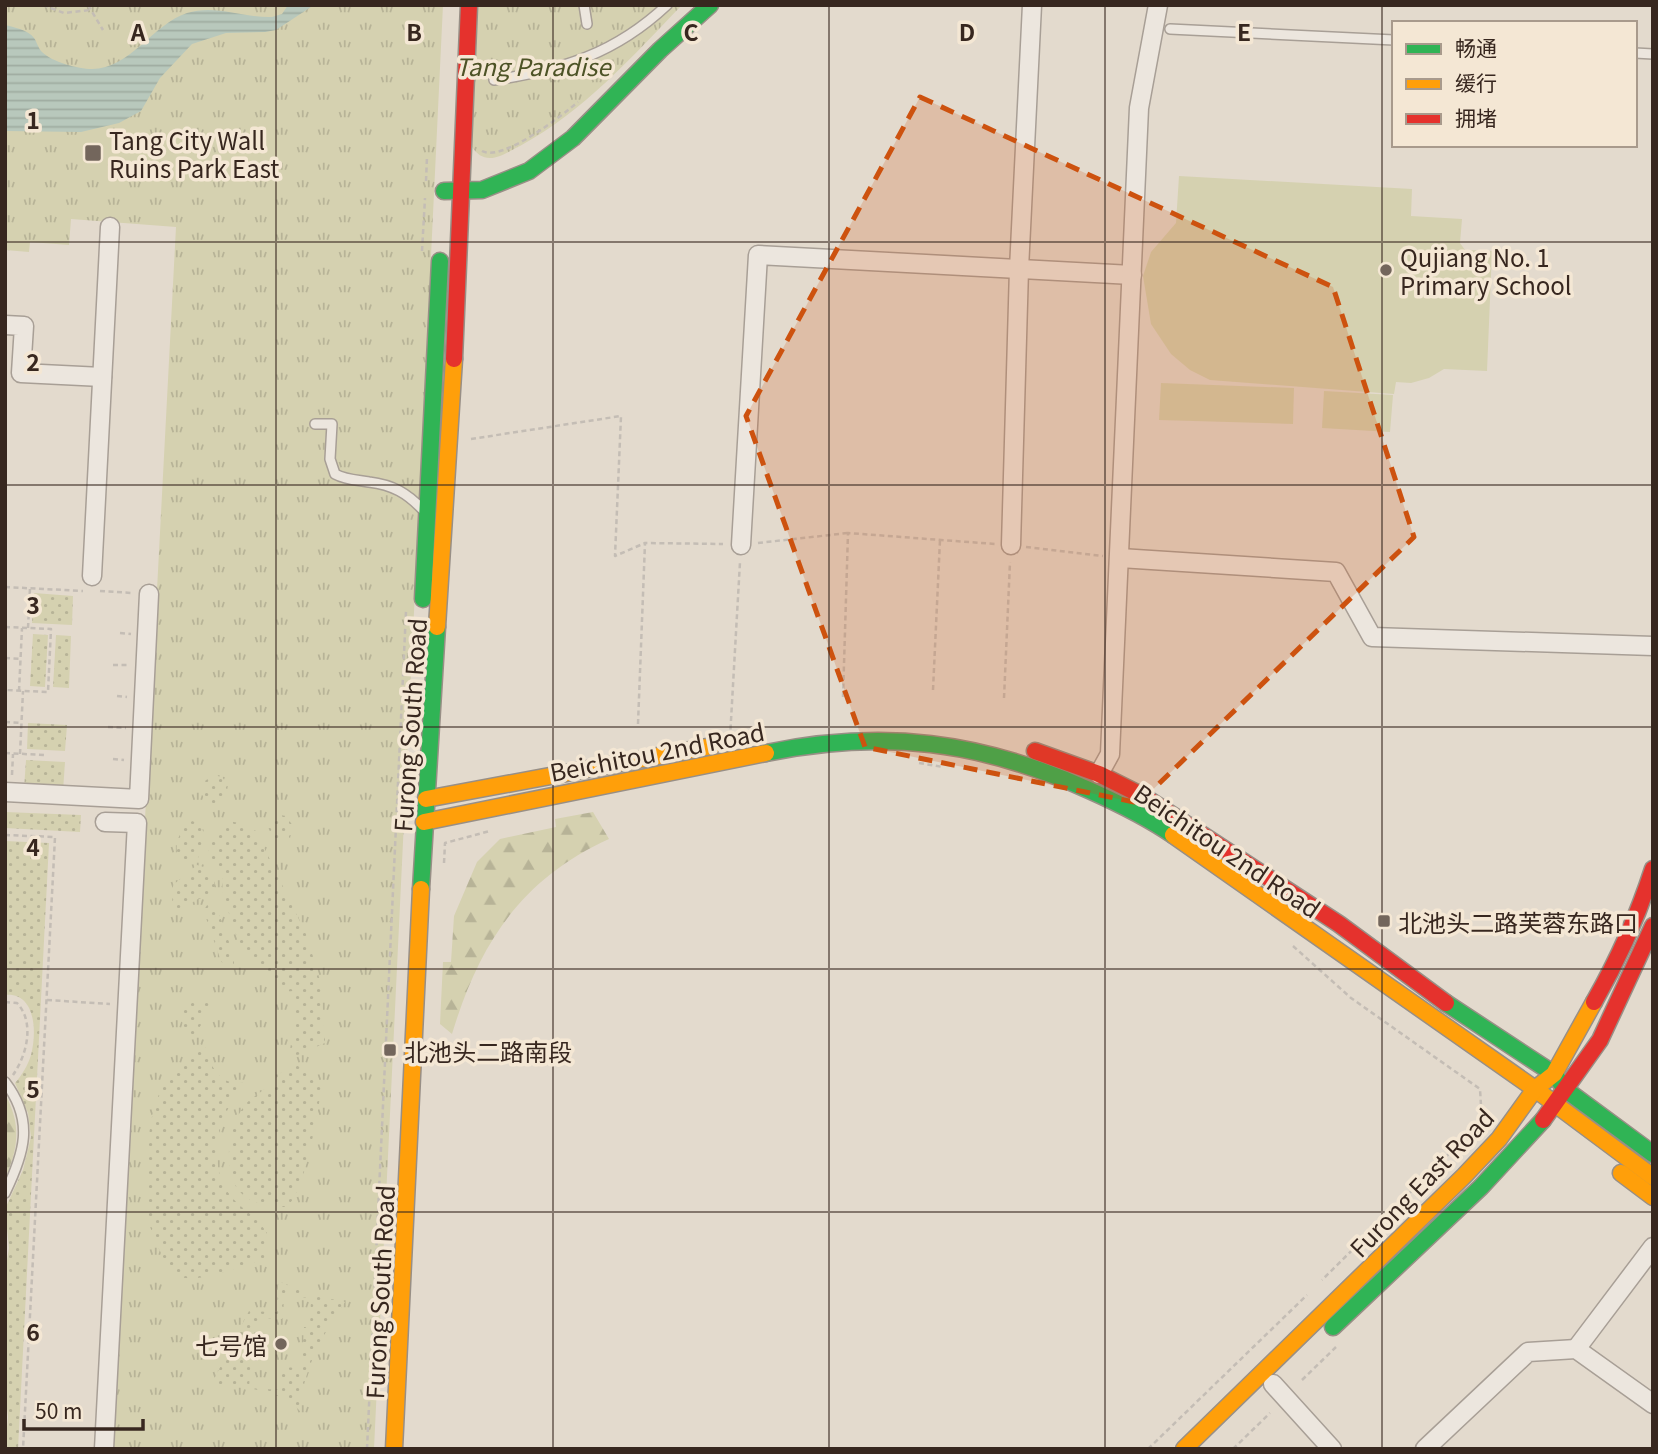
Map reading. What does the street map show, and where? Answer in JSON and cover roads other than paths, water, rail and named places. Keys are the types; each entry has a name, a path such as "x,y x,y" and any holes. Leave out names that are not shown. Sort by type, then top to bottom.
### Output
{"main road":[{"path":"449,102 454,5"},
{"name":"Furong South Road","path":"394,1449 426,799 450,443 448,192 468,5"},
{"path":"448,192 482,190 529,171 573,138 630,79 710,5"},
{"name":"Furong South Road","path":"379,1449 441,245"},
{"path":"873,725 925,728 978,736"},
{"name":"Beichitou 2nd Road","path":"426,799 730,742"},
{"name":"Beichitou 2nd Road","path":"425,822 790,748 835,743 923,742 970,749 1016,761 1108,798 1156,823 1535,1089 1653,1177"},
{"name":"Beichitou 2nd Road","path":"1014,744 1099,774 1143,796 1339,924 1448,1004 1554,1074 1566,1090 1653,1154"},
{"name":"Furong East Road","path":"1184,1449 1464,1176 1499,1139 1535,1089 1554,1074 1608,978 1644,897 1653,869"},
{"name":"Furong East Road","path":"1322,1337 1481,1187 1536,1130 1600,1040 1653,926"},
{"path":"1584,1103 1618,1109 1644,1128"},
{"path":"1570,1117 1588,1149"},
{"path":"1609,1165 1653,1197"},
{"path":"1206,1449 1302,1356"}],"street":[{"path":"1011,545 1019,269 1032,5"},
{"path":"1099,774 1110,754 1139,108 1158,5"},
{"path":"90,586 110,227"},
{"path":"741,545 758,256 1132,275"},
{"path":"5,325 24,326 21,373 102,377"},
{"path":"1120,558 1336,572 1372,637 1653,646"},
{"path":"8,792 139,799 149,594"},
{"path":"104,1449 137,823 105,822"},
{"path":"1576,1349 1653,1247"},
{"path":"1425,1449 1528,1352 1576,1349 1653,1405"},
{"path":"1273,1384 1332,1449"}],"lane":[{"path":"584,5 587,24"},
{"path":"495,80 550,69 611,47 629,37 667,5"},
{"path":"1170,29 1392,40"},
{"path":"315,424 331,425 330,459 335,474 350,480 398,489 408,495 427,515"},
{"path":"5,1194 19,1164 24,1138 21,1114 6,1082"}],"place":[{"name":"Tang City Wall Ruins Park East","path":"93,153"},
{"name":"Qujiang No. 1 Primary School","path":"1386,270"},
{"name":"北池头二路芙蓉东路口","path":"1384,921"},
{"name":"北池头二路南段","path":"390,1050"},
{"name":"七号馆","path":"281,1344"}],"park label":[{"name":"Tang Paradise","path":"533,65"}]}
